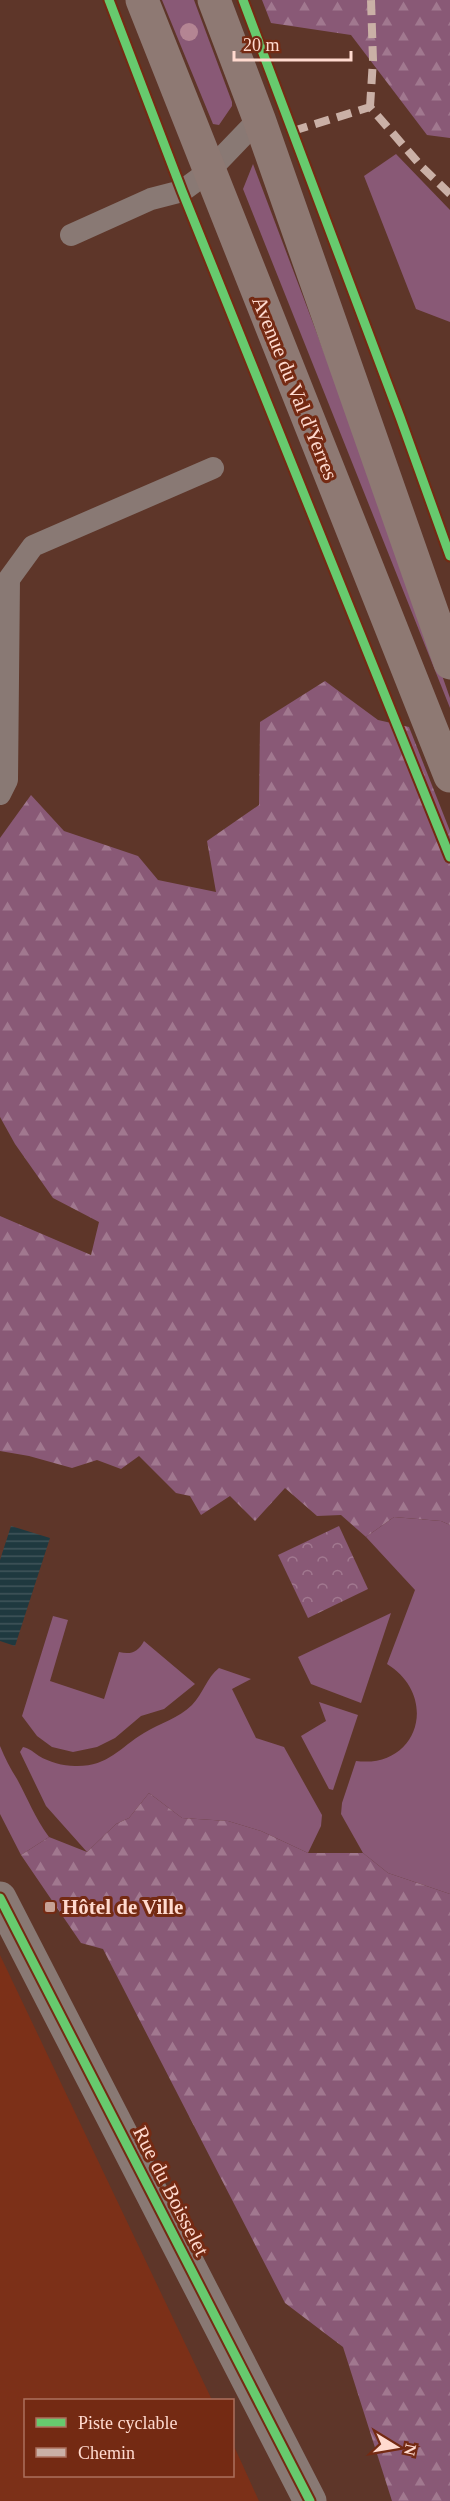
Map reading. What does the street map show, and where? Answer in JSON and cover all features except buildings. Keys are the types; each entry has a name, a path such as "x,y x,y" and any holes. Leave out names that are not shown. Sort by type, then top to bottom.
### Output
{"main road":[{"name":"Avenue du Val d'Yerres","path":"142,0 208,172 450,776"},
{"path":"214,0 259,119 450,663"}],"street":[{"name":"Rue du Boisselet","path":"0,1898 310,2501"}],"lane":[{"path":"71,235 151,199 182,191 208,172 259,119"},
{"path":"0,794 7,780 9,579 33,546 213,468"}],"shaded area":[{"path":"0,1955 212,2399 24,2399 24,2477 234,2477 234,2446 259,2501 0,2501"}],"green space":[{"path":"162,0 194,0 232,102 232,106 219,125 213,124"},
{"path":"262,0 450,0 450,138 427,135 351,35 271,23"},
{"path":"396,154 450,210 450,322 416,309 364,176"},
{"path":"253,164 390,527 450,698 450,708 243,189"},
{"path":"325,681 378,720 409,727 450,831 450,1525 441,1521 394,1517 366,1537 341,1515 317,1516 285,1488 255,1521 230,1496 201,1515 190,1496 176,1493 139,1456 121,1469 97,1460 72,1468 0,1451 0,1216 91,1255 99,1222 53,1198 15,1144 0,1117 0,838 31,795 64,831 138,856 158,880 216,892 207,841 259,805 260,722"},
{"path":"394,1517 441,1521 450,1525 450,1894 388,1873 363,1853 341,1814 342,1803 356,1761 377,1760 394,1754 407,1743 415,1728 417,1711 413,1694 403,1678 387,1664 415,1590 366,1537"},
{"path":"339,1526 368,1589 308,1618 278,1555"},
{"path":"391,1613 361,1703 311,1684 298,1657"},
{"path":"53,1616 68,1620 50,1681 104,1699 119,1652 134,1652 144,1641 195,1684 164,1709 141,1716 115,1738 97,1747 73,1752 52,1747 37,1736 22,1716"},
{"path":"219,1668 251,1679 232,1689 256,1738 284,1747 322,1815 321,1826 308,1853 261,1831 228,1821 182,1818 149,1793 129,1818 116,1824 87,1852 46,1806 20,1752 23,1747 47,1760 66,1765 86,1765 105,1760 144,1733 187,1710"},
{"path":"319,1702 358,1715 333,1790 329,1789 301,1736 326,1721"},
{"path":"0,1746 35,1815 49,1837 21,1855 0,1814"},
{"path":"149,1793 182,1818 228,1821 261,1831 308,1853 363,1853 388,1873 450,1894 450,2501 392,2501 343,2347 285,2303 103,1949 81,1943 21,1855 49,1837 87,1852 116,1824 129,1818"}],"water":[{"path":"11,1526 50,1538 15,1646 0,1641 0,1560"}],"marked path":[{"path":"370,107 373,60 371,0"},
{"path":"293,131 370,107 422,167 450,194"}],"cycle path":[{"path":"109,0 182,191 450,857"},
{"path":"243,0 450,556"},
{"path":"0,1898 310,2501"}],"place":[{"name":"Hôtel de Ville","path":"50,1907"}]}
